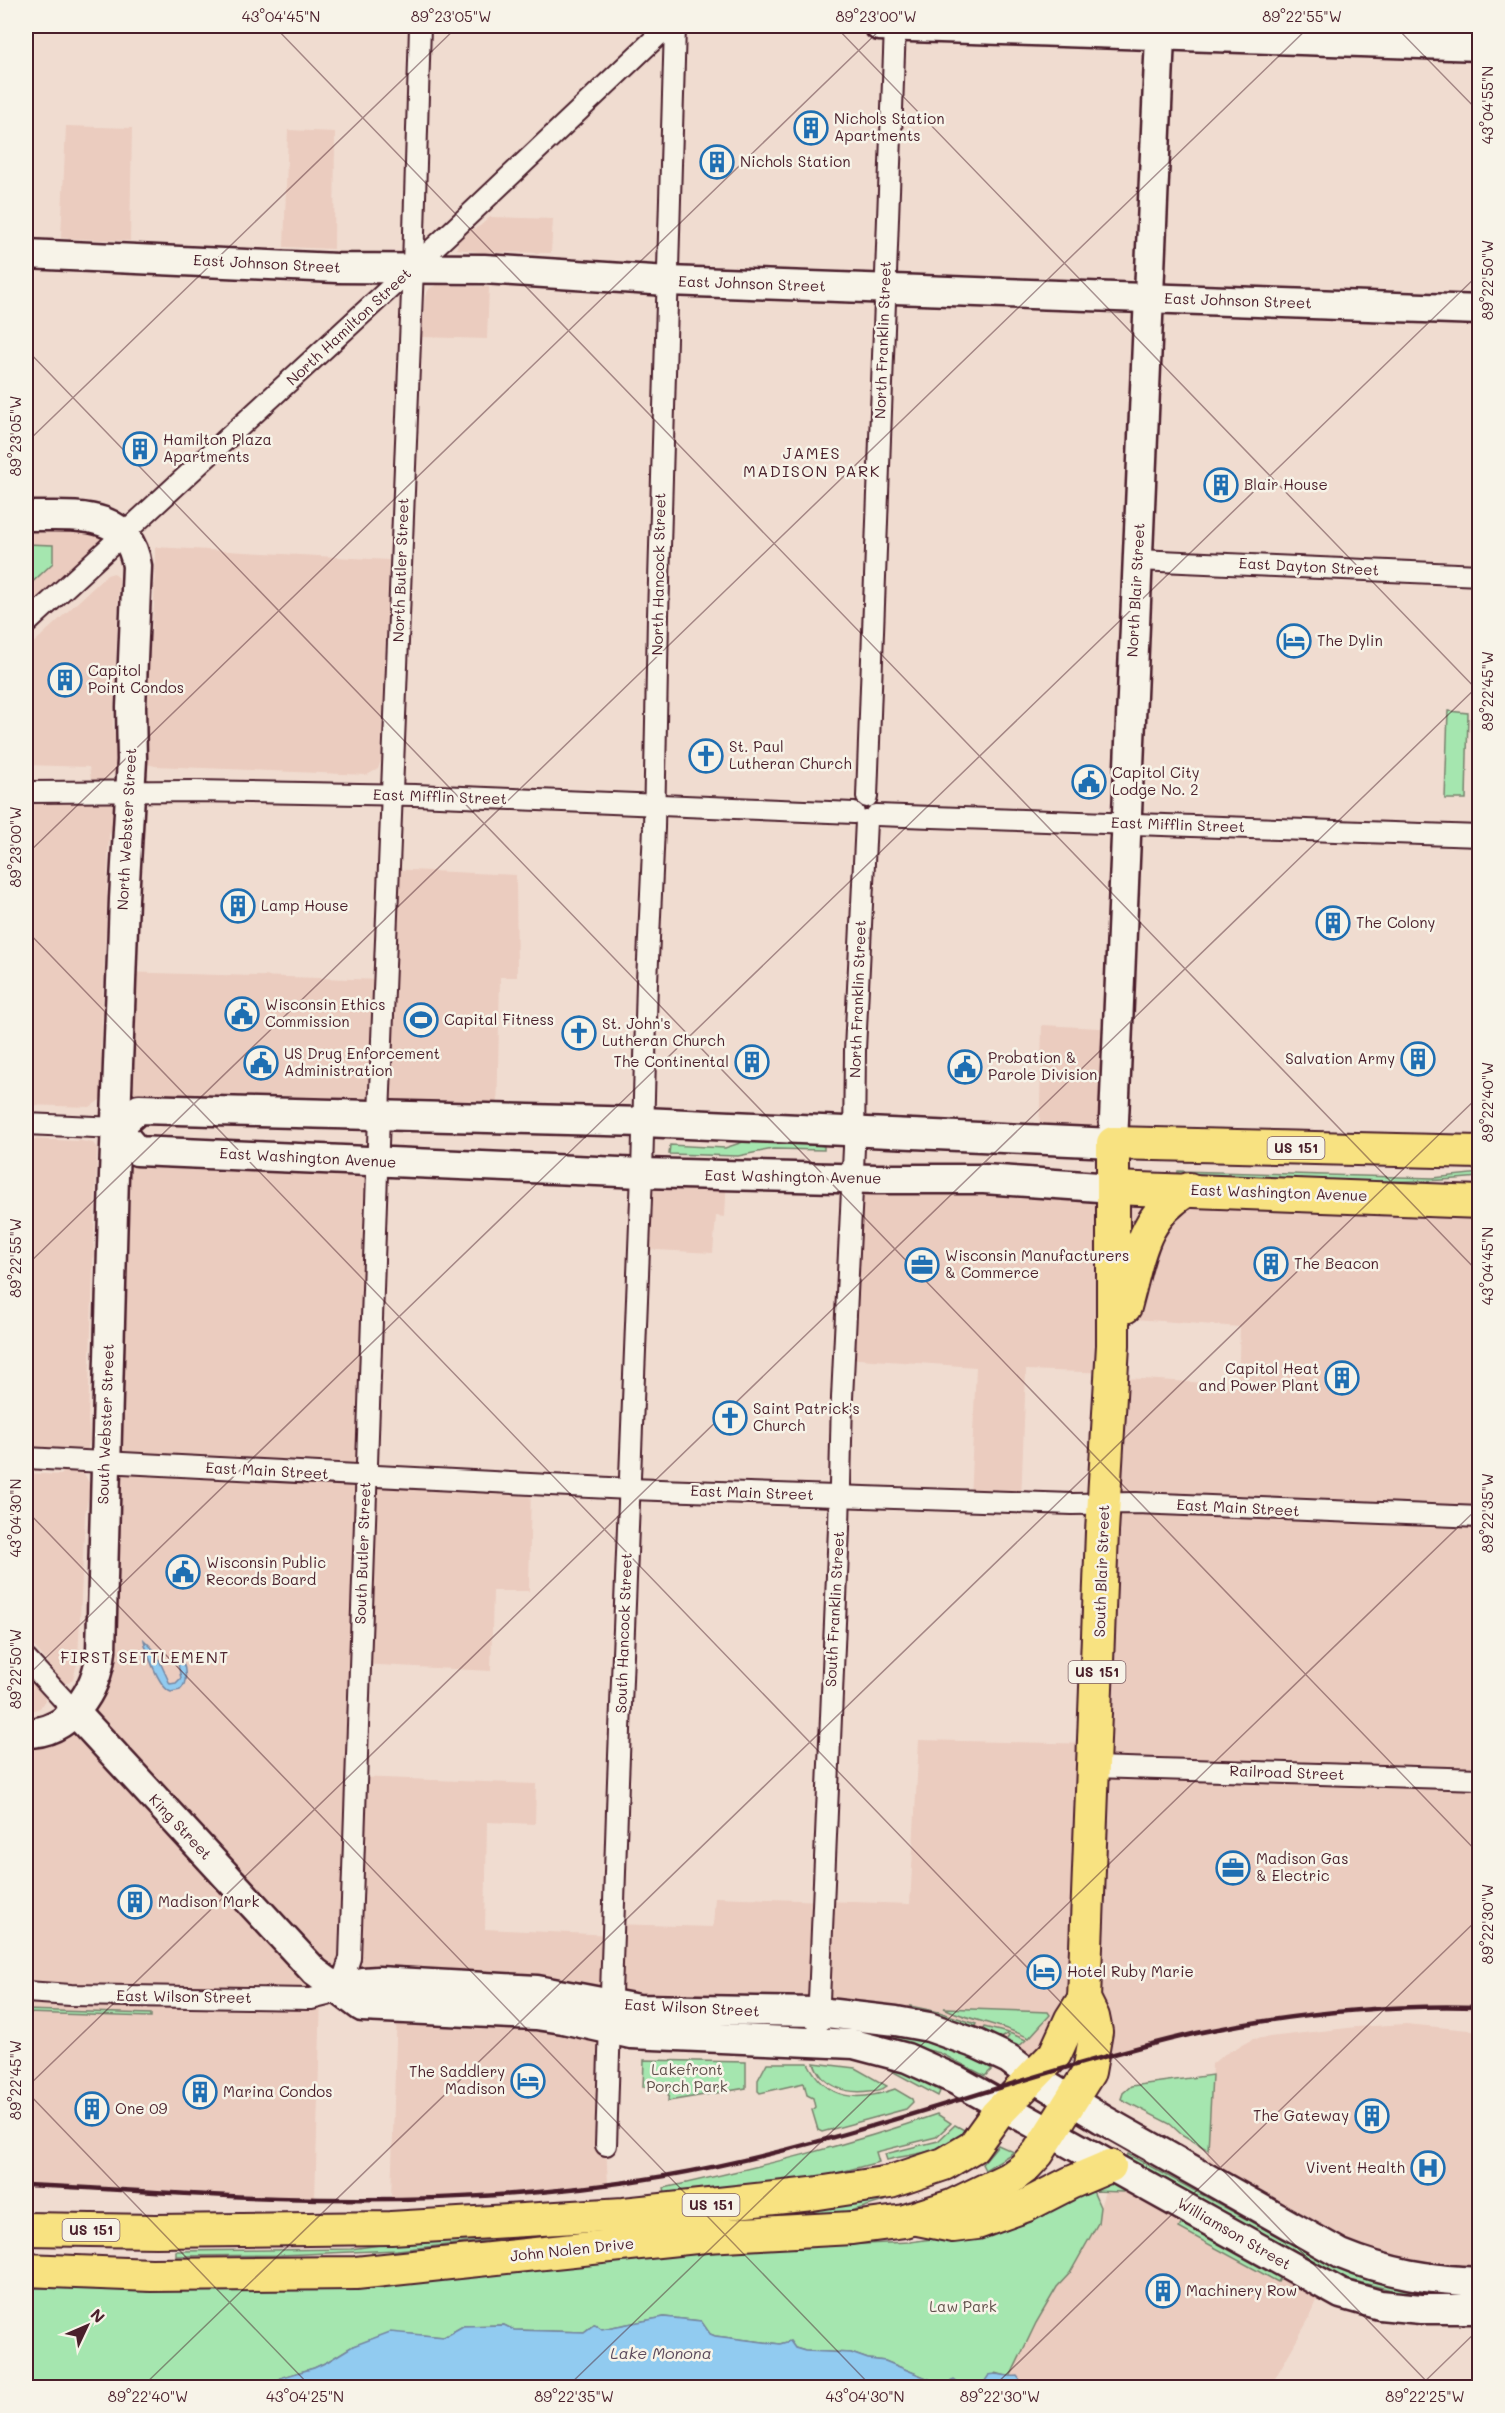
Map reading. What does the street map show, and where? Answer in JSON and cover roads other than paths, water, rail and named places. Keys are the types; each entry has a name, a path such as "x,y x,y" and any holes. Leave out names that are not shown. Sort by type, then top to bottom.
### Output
{"main road":[{"name":"US 151","path":"1113,1143 1479,1152"},
{"name":"South Blair Street","path":"1072,2101 1089,2072 1096,2038 1094,2022 1084,1999 1104,1503 1113,1345 1113,1143"},
{"name":"East Washington Avenue","path":"1113,1188 1479,1202"},
{"name":"US 151","path":"1113,1345 1144,1238 1155,1217 1165,1206 1189,1190"},
{"name":"South Blair Street","path":"1034,2078 1058,2049 1071,2019 1084,1999"},
{"name":"John Nolen Drive","path":"26,2229 156,2231 391,2228 624,2214 812,2194 890,2182 944,2164 972,2147 1004,2108 1034,2078"},
{"name":"John Nolen Drive","path":"26,2270 163,2275 356,2273 706,2236 863,2228 914,2218 952,2206 1012,2177 1027,2166 1072,2101"},
{"path":"914,2218 953,2226 977,2223 1027,2205 1110,2166"}],"street":[{"name":"North Butler Street","path":"379,1115 413,267 420,26"},
{"name":"North Hamilton Street","path":"26,624 413,267 668,26"},
{"name":"North Hancock Street","path":"643,1122 655,805 658,615 675,26"},
{"path":"879,26 1479,46"},
{"name":"North Franklin Street","path":"851,1177 865,816 855,803 860,798 867,797 895,26"},
{"name":"North Blair Street","path":"1113,1143 1160,36"},
{"name":"East Johnson Street","path":"26,254 337,268 484,269 668,281 1479,310"},
{"path":"26,516 91,518 113,525 123,534"},
{"name":"North Webster Street","path":"117,1128 132,760 131,707 137,566 135,554 123,534"},
{"name":"East Dayton Street","path":"1138,560 1479,575"},
{"name":"East Mifflin Street","path":"26,792 196,791 392,795 865,816 1479,836"},
{"path":"26,1124 117,1128 140,1109 643,1122 1113,1143"},
{"name":"South Butler Street","path":"340,1989 351,1947 365,1477 379,1115"},
{"name":"South Hancock Street","path":"606,2145 643,1122"},
{"name":"East Washington Avenue","path":"117,1128 137,1151 642,1173 984,1179 1113,1188"},
{"name":"South Webster Street","path":"75,1712 90,1694 100,1665 117,1128"},
{"name":"South Franklin Street","path":"817,2041 851,1177"},
{"name":"East Main Street","path":"26,1458 629,1489 1479,1517"},
{"name":"King Street","path":"26,1659 315,1972 340,1989"},
{"path":"26,1733 49,1729 75,1712"},
{"name":"Railroad Street","path":"1094,1767 1479,1779"},
{"name":"East Wilson Street","path":"26,1992 311,1999 340,1989 362,2007 536,2015 563,2019 610,2016 638,2009 818,2012 929,2027 993,2051 1009,2059 1034,2078"},
{"name":"East Wilson Street","path":"610,2016 631,2034 817,2041 861,2045 907,2058 956,2080 1004,2108"},
{"path":"1034,2078 1341,2254 1384,2270 1415,2277 1479,2282"},
{"name":"Williamson Street","path":"1004,2108 1341,2294 1380,2305 1421,2309 1479,2309"}],"water":[{"path":"144,1640 155,1651 170,1684 176,1683 181,1678 178,1664 182,1660 186,1676 180,1690 171,1692 162,1684 150,1660"},
{"name":"Lake Monona","path":"664,2317 701,2321 710,2334 715,2336 780,2344 790,2341 795,2348 805,2351 851,2353 868,2359 885,2361 941,2384 954,2380 961,2385 965,2383 968,2386 983,2384 989,2375 996,2374 1017,2376 1026,2387 266,2387 283,2377 314,2368 353,2346 390,2332 444,2337 463,2326 504,2325 514,2330 584,2332 595,2324 602,2329"}],"railway":[{"path":"26,2185 325,2199 472,2197 569,2189 665,2176 732,2163 866,2128 1064,2068 1197,2033 1267,2020 1337,2012 1408,2007 1480,2007"}],"place":[{"name":"Nichols Station Apartments","path":"811,128"},
{"name":"Nichols Station","path":"717,162"},
{"name":"Hamilton Plaza Apartments","path":"140,449"},
{"name":"Blair House","path":"1221,485"},
{"name":"The Dylin","path":"1294,641"},
{"name":"Capitol Point Condos","path":"65,680"},
{"name":"St. Paul Lutheran Church","path":"706,756"},
{"name":"Capitol City Lodge No. 2","path":"1089,782"},
{"name":"Lamp House","path":"238,906"},
{"name":"The Colony","path":"1333,923"},
{"name":"Wisconsin Ethics Commission","path":"242,1014"},
{"name":"Capital Fitness","path":"421,1020"},
{"name":"St. John's Lutheran Church","path":"579,1033"},
{"name":"Salvation Army","path":"1418,1059"},
{"name":"The Continental","path":"752,1062"},
{"name":"US Drug Enforcement Administration","path":"261,1063"},
{"name":"Probation & Parole Division","path":"965,1067"},
{"name":"The Beacon","path":"1271,1264"},
{"name":"Wisconsin Manufacturers & Commerce","path":"922,1265"},
{"name":"Capitol Heat and Power Plant","path":"1342,1378"},
{"name":"Saint Patrick's Church","path":"730,1418"},
{"name":"Wisconsin Public Records Board","path":"183,1572"},
{"name":"Madison Gas & Electric","path":"1233,1868"},
{"name":"Madison Mark","path":"135,1902"},
{"name":"Hotel Ruby Marie","path":"1044,1972"},
{"name":"The Saddlery Madison","path":"528,2081"},
{"name":"Marina Condos","path":"200,2092"},
{"name":"One 09","path":"92,2109"},
{"name":"The Gateway","path":"1372,2116"},
{"name":"Vivent Health","path":"1428,2168"},
{"name":"Machinery Row","path":"1163,2291"}],"district":[{"name":"JAMES MADISON PARK","path":"812,462"},
{"name":"FIRST SETTLEMENT","path":"145,1657"}],"park label":[{"name":"Lakefront Porch Park","path":"687,2078"},
{"name":"Law Park","path":"963,2307"}]}
